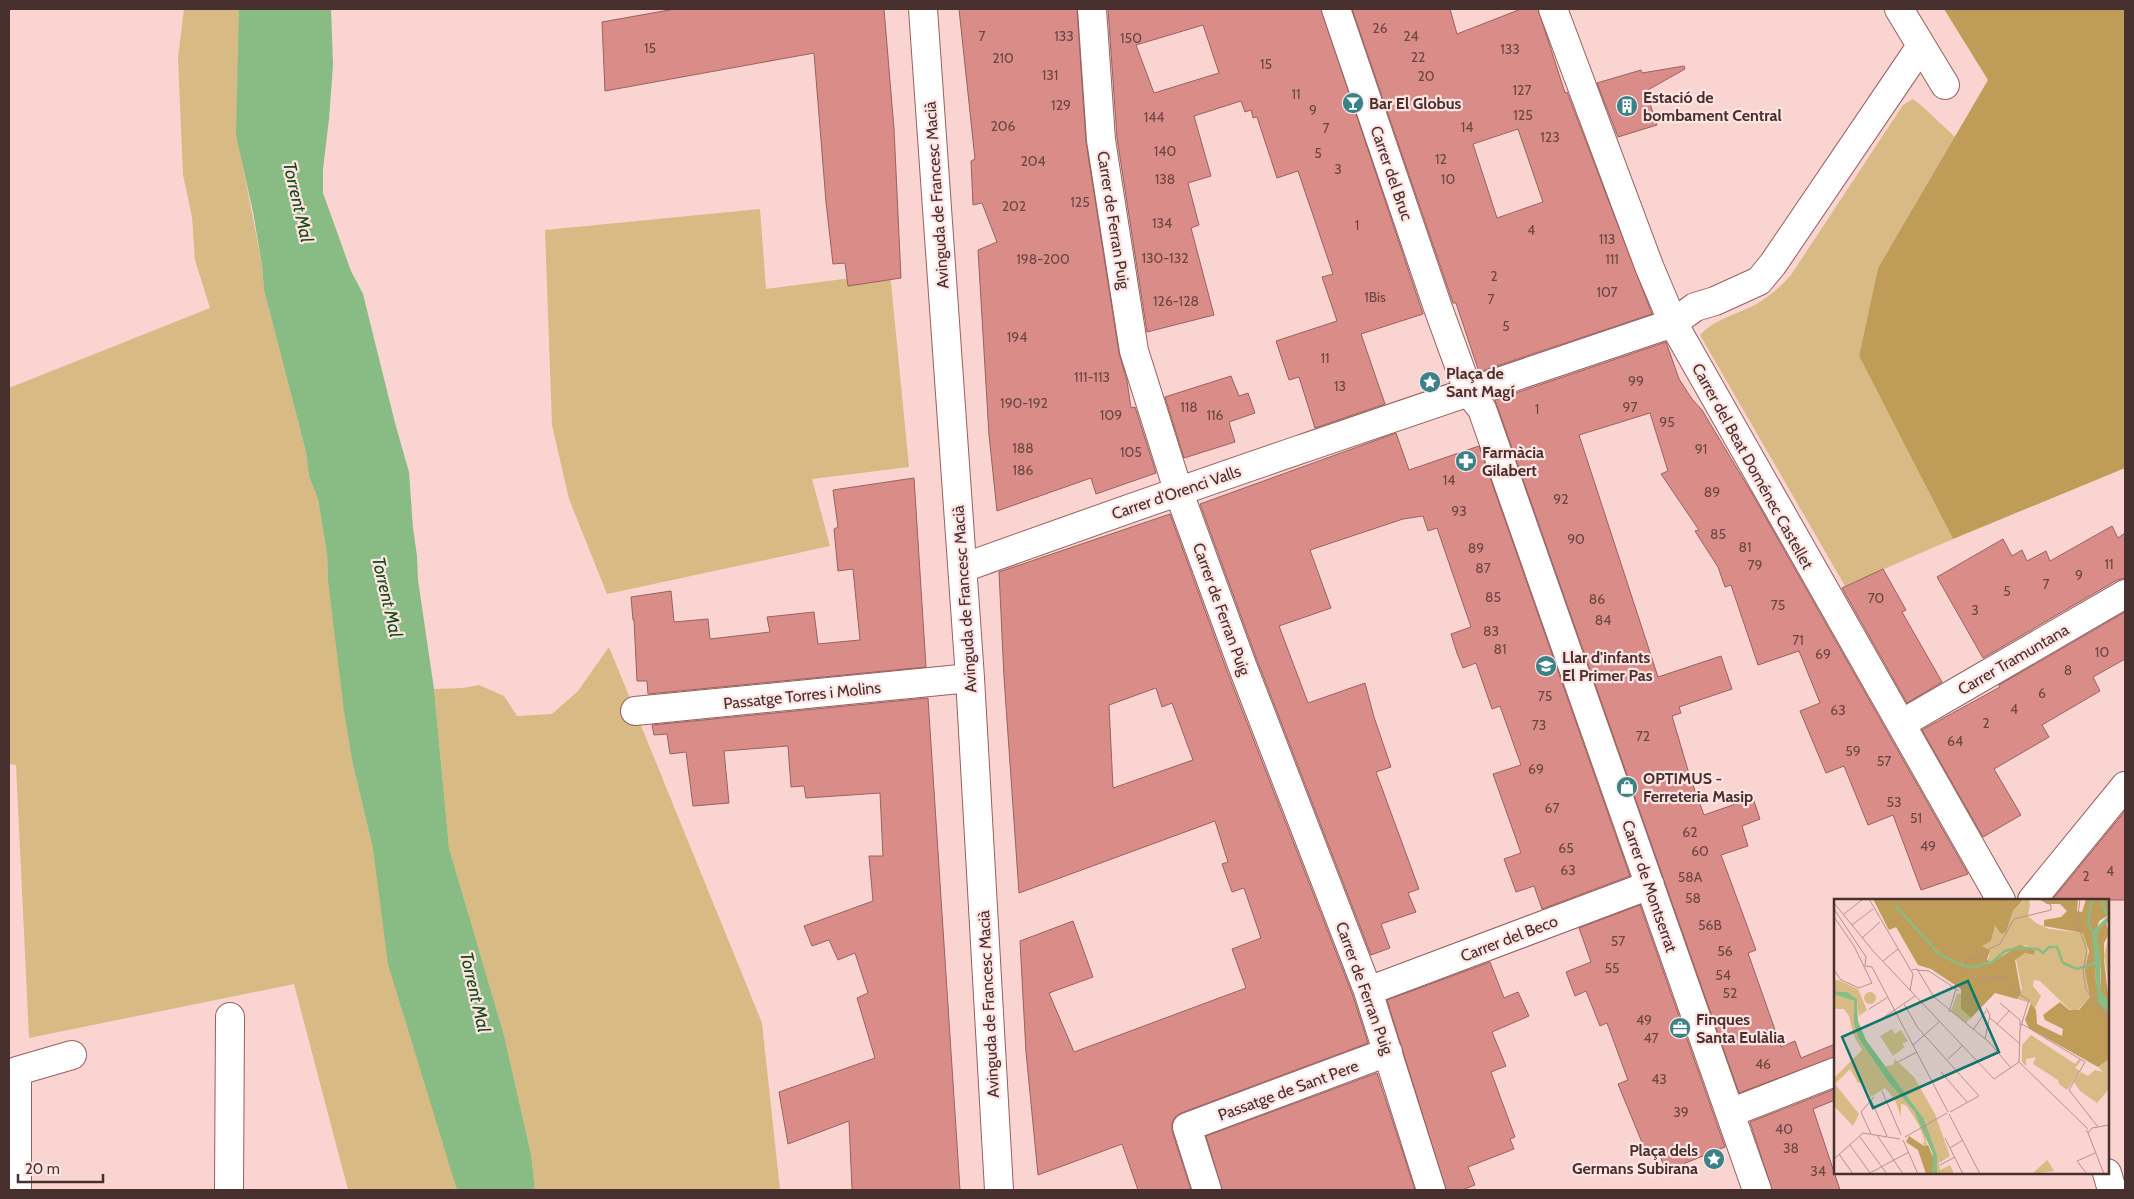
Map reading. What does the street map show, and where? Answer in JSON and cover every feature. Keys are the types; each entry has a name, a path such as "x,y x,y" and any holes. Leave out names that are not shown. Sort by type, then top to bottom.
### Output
{"street":[{"name":"Avinguda de Francesc Macià","path":"922,9 963,568 999,1190"},
{"name":"Carrer de Ferran Puig","path":"1092,9 1101,140 1134,352 1178,490 1242,665 1368,991 1431,1190"},
{"name":"Carrer del Bruc","path":"1336,9 1469,393"},
{"name":"Carrer del Beat Doménec Castellet","path":"1553,9 1649,266 1673,323 2000,899"},
{"path":"1899,9 1945,85"},
{"path":"1469,393 1673,323 1695,307 1715,301 1759,281 1773,264 1921,46"},
{"name":"Carrer d'Orenci Valls","path":"963,568 1178,490 1469,393"},
{"name":"Carrer de Montserrat","path":"1469,393 1482,409 1757,1190"},
{"name":"Carrer Tramuntana","path":"1901,724 2125,594"},
{"name":"Passatge Torres i Molins","path":"635,711 970,678"},
{"path":"2033,899 2125,786"},
{"name":"Carrer del Beco","path":"1368,991 1650,885"},
{"path":"229,1190 230,1017"},
{"name":"Passatge de Sant Pere","path":"1207,1190 1187,1127 1388,1052"},
{"path":"17,1190 13,1074 72,1055"},
{"path":"1730,1113 1834,1072"},
{"path":"2107,1174 2112,1190"}],"shaded area":[{"path":"184,9 239,9 237,85 242,162 262,265 264,290 306,452 309,476 318,499 327,554 328,581 353,765 457,1190 348,1190 294,984 29,1038 16,765 9,764 9,388 210,308 195,260 192,217 183,175 178,58"},
{"path":"1944,9 2125,9 2125,468 1953,539 1859,356 1878,268 1988,80"},
{"path":"1913,99 1955,137 1878,268 1859,356 1953,539 1845,586 1700,335 1713,324 1763,300 1791,275 1903,105"},
{"path":"760,209 766,289 890,273 909,467 812,479 830,546 607,594 569,499 552,425 545,230"},
{"path":"609,647 762,1023 780,1190 535,1190 531,1154 504,1035 449,848 434,689 463,688 479,685 504,696 517,716 552,714 578,691"}],"water":[{"name":"Torrent Mal","path":"239,9 331,9 333,65 323,169 323,193 351,271 363,294 409,472 418,580 434,689 449,848 504,1035 531,1154 535,1190 457,1190 388,964 373,848 353,765 344,711 328,581 327,554 318,499 309,476 306,452 264,290 262,265 253,212 236,135"}],"building":[{"path":"675,9 884,9 894,129 901,278 848,286 845,263 833,264 814,53 605,91 602,22"},
{"path":"959,9 1077,9 1086,142 1119,353 1127,381 1131,408 1135,407 1156,473 1096,494 1091,478 997,511 989,435 978,250 997,242 982,203 973,205 971,161 975,159"},
{"path":"1108,9 1321,9 1423,314 1361,334 1385,404 1315,428 1299,377 1289,380 1276,341 1337,321 1322,277 1333,274 1298,171 1277,178 1257,117 1253,118 1251,110 1245,112 1241,101 1194,116 1211,176 1188,183 1199,225 1191,228 1214,315 1147,332 1117,138","holes":["1203,25 1219,73 1154,93 1136,45"]},
{"path":"1352,9 1450,9 1457,34 1521,9 1538,9 1565,93 1567,92 1652,314 1479,372 1456,303 1453,303","holes":["1518,129 1543,202 1497,218 1473,144"]},
{"name":"Estació de bombament Central","path":"1684,66 1685,69 1646,91 1657,125 1618,137 1597,83 1641,70 1642,73"},
{"path":"1666,342 1679,379 1702,410 1754,497 1968,874 1921,890 1893,815 1868,825 1844,766 1826,773 1800,711 1820,703 1799,651 1758,665 1731,585 1725,587 1718,567 1695,531 1699,530 1661,474 1668,471 1650,413 1579,435 1658,677 1721,656 1732,689 1679,707 1681,713 1672,716 1690,777 1704,815 1753,798 1760,819 1742,826 1748,846 1721,855 1756,950 1748,953 1781,1047 1795,1041 1801,1058 1834,1044 1834,1057 1739,1093 1495,400"},
{"path":"1231,376 1239,396 1248,393 1255,413 1229,422 1235,442 1184,458 1165,397"},
{"path":"1396,433 1409,470 1479,446 1630,876 1542,909 1534,886 1516,892 1504,859 1521,853 1493,774 1521,765 1500,706 1492,709 1476,663 1463,668 1457,653 1451,634 1471,627 1437,528 1428,531 1423,516 1403,519 1310,550 1331,608 1279,626 1308,703 1365,683 1391,767 1376,772 1419,889 1408,893 1416,912 1381,924 1390,948 1371,955 1257,660 1200,504"},
{"path":"914,478 926,667 648,694 647,681 637,681 631,597 671,591 674,622 708,619 710,639 770,632 767,617 814,612 818,644 860,640 853,569 838,571 834,529 838,527 833,490"},
{"path":"1170,514 1227,671 1353,996 1368,1043 1181,1113 1175,1117 1172,1123 1172,1131 1191,1190 1138,1190 1122,1144 1038,1175 1026,1052 1020,941 1073,921 1093,977 1049,993 1074,1052 1246,988 1232,949 1261,938 1244,888 1232,892 1222,864 1228,862 1215,821 1019,893 1004,677 999,572","holes":["1156,688 1162,707 1172,703 1193,760 1113,788 1109,705"]},
{"path":"2112,526 2118,538 2125,533 2125,578 2117,580 1983,658 1937,577 2003,539 2012,556 2022,550 2027,561 2046,551 2050,561"},
{"path":"1883,569 1906,610 1902,612 1942,682 1907,703 1842,588"},
{"path":"2125,612 2125,659 2093,677 2100,691 2042,725 2049,737 1994,769 2021,815 1983,837 1922,730 2000,687 1999,685"},
{"path":"928,698 960,1190 852,1190 849,1121 788,1144 779,1092 875,1058 857,998 868,993 855,953 838,960 829,940 812,946 804,926 873,901 869,856 883,856 880,793 806,798 804,786 791,787 788,746 724,751 729,803 693,806 686,752 670,754 667,734 654,735 652,725"},
{"path":"2125,811 2125,900 2053,899"},
{"path":"1640,905 1725,1147 1666,1171 1659,1153 1648,1157 1618,1084 1628,1080 1607,1023 1600,1026 1586,991 1575,996 1566,972 1591,962 1579,928"},
{"path":"1490,962 1504,998 1518,992 1529,1016 1492,1032 1506,1066 1491,1072 1515,1137 1510,1139 1514,1149 1468,1167 1475,1185 1462,1190 1446,1190 1387,1000"},
{"path":"1377,1073 1415,1190 1222,1190 1206,1136"},
{"path":"1834,1089 1834,1100 1813,1109 1840,1190 1772,1190 1750,1122"}],"place":[{"name":"Bar El Globus","path":"1353,103"},
{"name":"Estació de bombament Central","path":"1627,106"},
{"name":"Plaça de Sant Magí","path":"1430,382"},
{"name":"Farmàcia Gilabert","path":"1466,461"},
{"name":"Llar d'infants El Primer Pas","path":"1546,666"},
{"name":"OPTIMUS - Ferreteria Masip","path":"1627,787"},
{"name":"Finques Santa Eulàlia","path":"1680,1028"},
{"name":"Plaça dels Germans Subirana","path":"1714,1159"}]}
